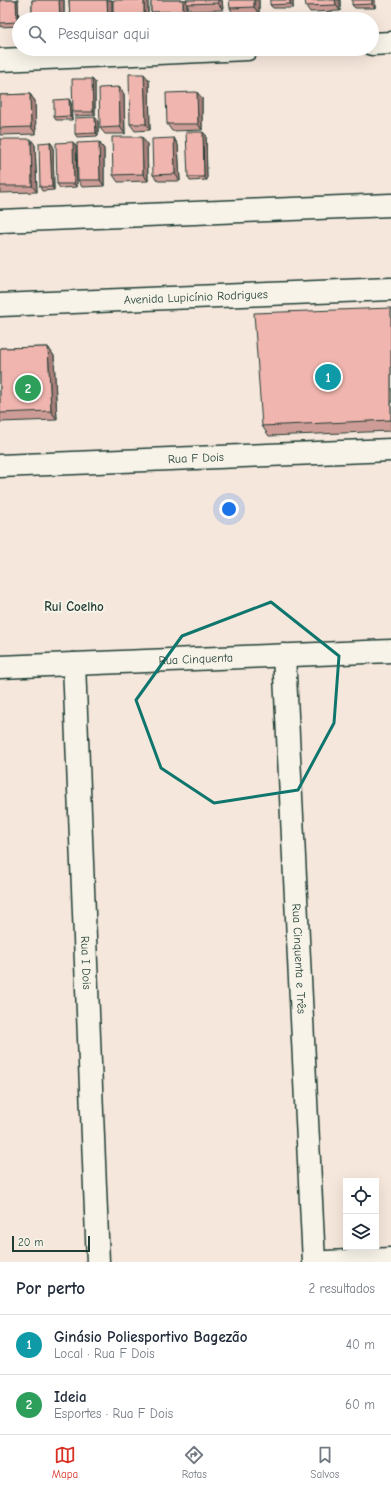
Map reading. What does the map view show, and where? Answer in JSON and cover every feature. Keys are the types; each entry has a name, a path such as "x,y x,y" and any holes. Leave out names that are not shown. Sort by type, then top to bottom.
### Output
{"street":[{"path":"379,44 391,43"},
{"path":"0,60 90,56"},
{"path":"0,221 391,205"},
{"name":"Avenida Lupicínio Rodrigues","path":"0,305 391,289"},
{"name":"Rua F Dois","path":"0,466 391,450"},
{"name":"Rua Cinquenta","path":"0,667 391,651"},
{"name":"Rua Cinquenta e Três","path":"284,655 314,1262"},
{"name":"Rua I Dois","path":"74,664 98,1262"},
{"path":"327,1262 391,1259"}],"highlighted area":[{"path":"271,602 339,656 334,723 298,790 214,803 161,768 136,700 182,636"}],"building":[{"path":"0,0 16,0 17,12 12,12 12,22 0,23"},
{"path":"32,0 59,0 60,12 32,12"},
{"path":"69,0 107,0 108,12 70,12"},
{"path":"113,0 144,0 144,12 113,12"},
{"path":"151,0 183,0 183,11 151,12"},
{"path":"186,0 218,0 218,3 187,4"},
{"path":"229,0 254,0 254,7 230,8"},
{"path":"270,0 290,0 290,4 270,5"},
{"path":"305,0 335,0 336,5 306,6"},
{"path":"352,0 372,0 372,4 352,5"},
{"path":"129,74 144,74 146,124 130,124"},
{"path":"72,79 92,79 93,112 73,112"},
{"path":"119,87 120,127 100,128 99,88"},
{"path":"197,92 198,124 167,124 166,93"},
{"path":"30,94 31,127 0,128 0,95"},
{"path":"69,99 70,116 54,117 54,100"},
{"path":"95,117 96,133 75,134 75,118"},
{"path":"186,132 203,132 204,177 188,177"},
{"path":"112,137 142,137 143,174 113,175"},
{"path":"174,138 175,174 153,175 152,139"},
{"path":"0,139 31,139 32,186 0,186"},
{"path":"50,142 52,187 40,187 39,143"},
{"path":"73,142 74,184 57,184 56,143"},
{"path":"99,142 100,180 78,180 77,143"},
{"path":"391,308 391,420 262,426 254,313"},
{"path":"48,347 51,411 0,413 0,348"}],"place":[{"name":"Ginásio Poliesportivo Bagezão","path":"328,377"},
{"name":"Ideia","path":"28,388"}],"district":[{"name":"Rui Coelho","path":"74,606"}]}
